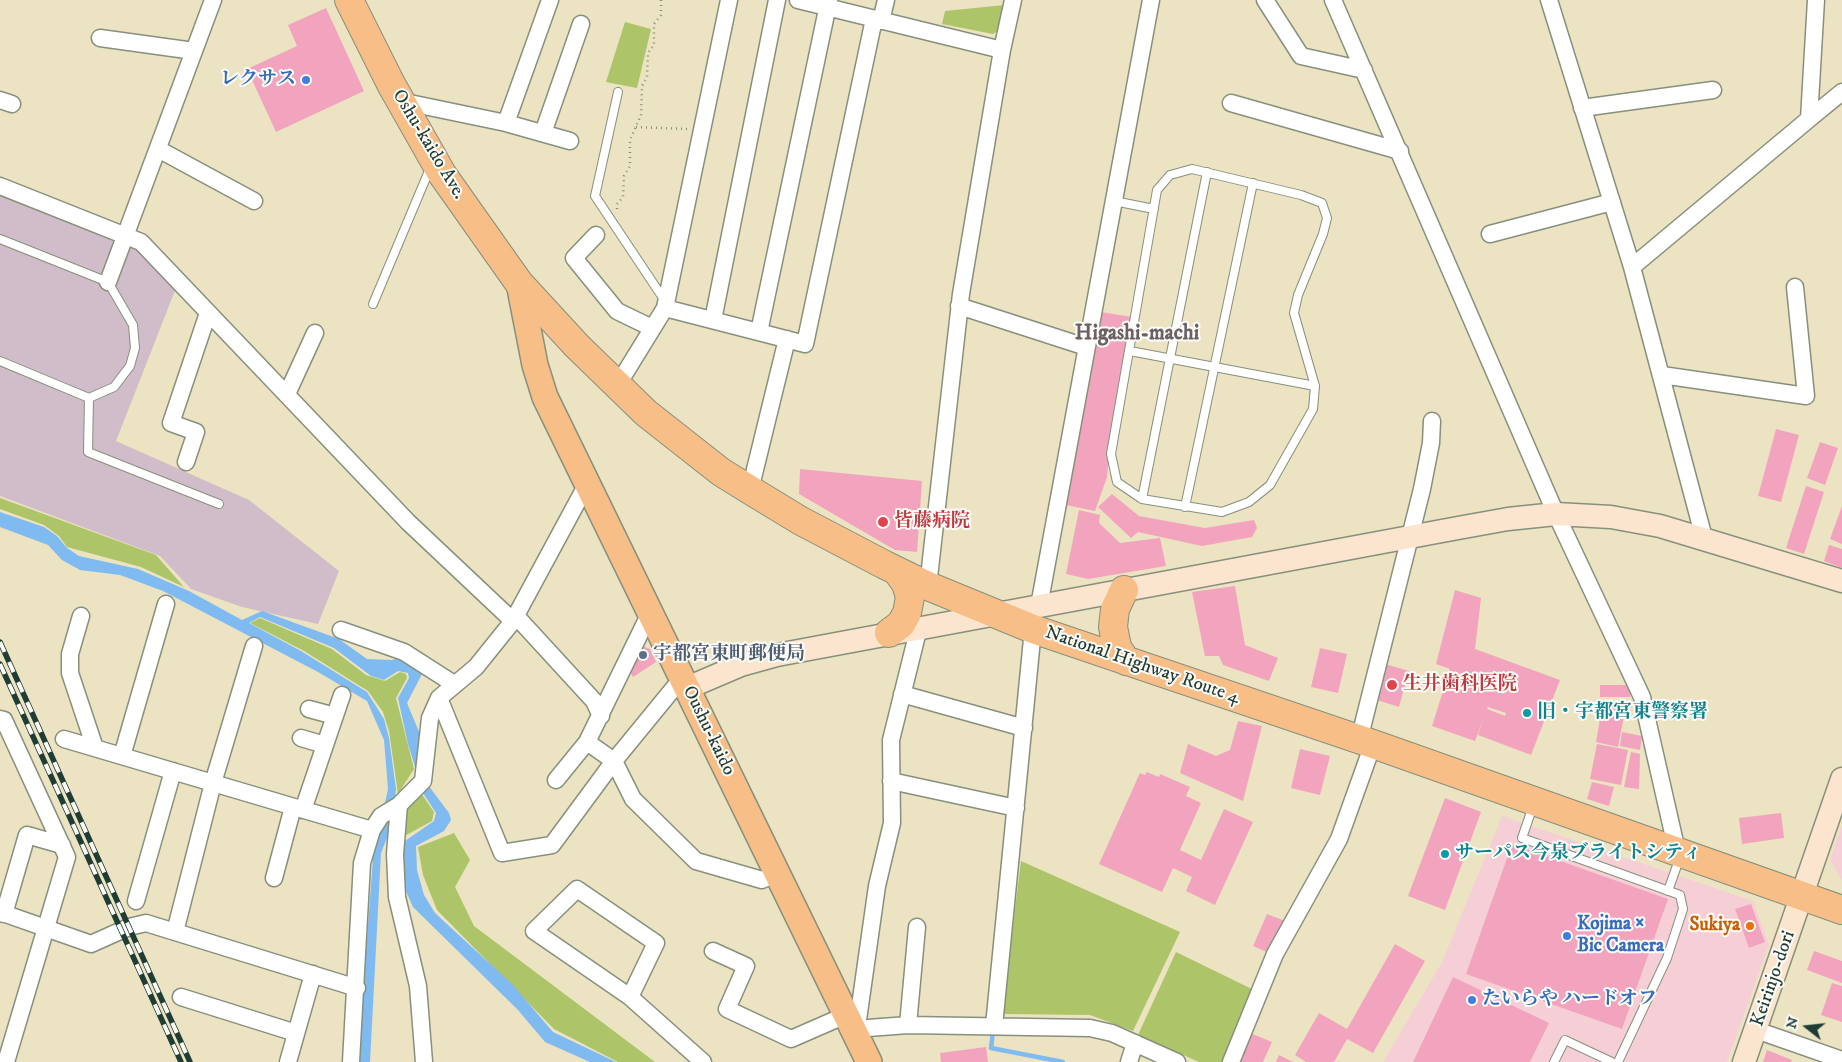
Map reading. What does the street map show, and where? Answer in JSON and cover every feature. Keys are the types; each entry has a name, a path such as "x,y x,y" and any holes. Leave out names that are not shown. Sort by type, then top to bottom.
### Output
{"highway":[{"name":"Oshu-kaido Ave.","path":"349,0 400,101 434,160 519,284"},
{"name":"National Highway Route 4","path":"519,284 617,386 680,441 750,490 826,535 896,571 991,613 1036,618 1126,661 1366,742 1842,910"},
{"path":"889,633 901,624 907,613 910,596 906,584 896,571"},
{"path":"1124,590 1115,609 1113,627 1117,647 1126,661"}],"main road":[{"name":"Oushu-kaido","path":"519,284 534,365 540,381 587,484 869,1062"}],"street":[{"path":"108,282 213,0"},
{"path":"506,123 550,0"},
{"path":"617,386 665,305 728,0"},
{"path":"713,320 777,0"},
{"path":"798,0 828,4 878,20 1002,50"},
{"path":"665,305 713,320 805,344 878,20 886,0"},
{"path":"928,586 959,306 1002,50 1013,0"},
{"path":"994,1026 1036,618 1151,0"},
{"path":"1265,0 1301,56 1364,70"},
{"path":"1333,0 1556,514 1642,697 1680,852"},
{"path":"1549,0 1632,267 1704,538"},
{"path":"1809,119 1816,0"},
{"path":"759,332 828,4"},
{"path":"543,133 582,24"},
{"path":"100,38 194,51"},
{"path":"1582,108 1713,90"},
{"path":"1632,267 1842,92"},
{"path":"400,101 506,123 570,141"},
{"path":"1231,103 1400,151"},
{"path":"158,149 254,201"},
{"path":"0,186 141,242 408,522 514,618 594,701 601,716"},
{"path":"1490,234 1612,202"},
{"path":"596,235 574,258 617,311 652,328"},
{"path":"1662,375 1806,396 1795,287"},
{"path":"959,306 1086,347"},
{"path":"186,462 196,432 171,423 208,313"},
{"path":"287,394 315,333"},
{"path":"750,490 787,339"},
{"path":"1231,1062 1276,954 1338,839 1366,742 1427,466 1432,421"},
{"path":"351,1062 357,988 362,863 372,830 381,816 399,805 423,781 430,718 439,698 476,667 514,618 587,484"},
{"path":"1036,618 1124,590 1410,536 1508,519 1556,514 1611,517 1660,526 1842,581"},
{"path":"122,756 166,604"},
{"path":"556,780 588,742 650,613"},
{"path":"439,698 502,853 552,845 614,761 684,683 776,654 991,613"},
{"path":"81,616 70,654 70,673 95,748"},
{"path":"851,1025 877,886 892,823 891,740 919,627"},
{"path":"341,630 404,652 454,684"},
{"path":"174,932 213,783 254,646"},
{"path":"902,694 1024,728"},
{"path":"274,878 298,808 325,745 342,695"},
{"path":"309,709 335,716"},
{"path":"0,719 4,720 67,856 6,1062"},
{"path":"300,738 325,745"},
{"path":"64,739 372,830"},
{"path":"588,742 614,761 632,799 696,861 762,880 777,873"},
{"path":"136,902 173,771"},
{"name":"Keirinjo-dori","path":"1744,1062 1842,779"},
{"path":"891,781 1016,808"},
{"path":"399,805 395,854 397,897 418,986 424,1062"},
{"path":"62,845 26,835 2,913 91,944 129,927 146,923 357,988"},
{"path":"630,997 656,942 578,889 534,931 630,997 703,1062"},
{"path":"908,1025 918,927"},
{"path":"713,951 746,966 727,1009 791,1039 851,1025 868,1028 908,1025 1090,1028 1112,1033 1177,1062"},
{"path":"288,1062 313,974"},
{"path":"181,997 296,1032"},
{"path":"1756,1030 1842,1060"},
{"path":"1129,1062 1135,1044"}],"lane":[{"path":"618,92 595,196 665,305"},
{"path":"373,304 426,175 434,160"},
{"path":"1192,169 1206,172 1301,195 1322,203 1328,218 1298,295 1294,313 1315,386 1313,410 1270,485 1249,502 1222,512 1142,499 1117,482 1111,454 1157,190 1170,176 1192,169"},
{"path":"1142,499 1206,172"},
{"path":"1185,507 1253,183"},
{"path":"1114,201 1154,209"},
{"path":"0,239 108,282 134,325 135,348 130,366 114,388 89,398 0,361"},
{"path":"1130,351 1315,386"},
{"path":"89,398 88,452 219,504"},
{"path":"1535,801 1522,838 1680,895 1683,909 1667,958 1618,1062"},
{"path":"1668,891 1680,852"},
{"path":"1554,1062 1565,1040 1599,1059 1612,1062"}],"path":[{"path":"616,228 617,204 623,197 624,176 630,166 630,140 641,115 642,86 647,77 648,53 654,45 654,24 660,15 661,0"},
{"path":"636,127 688,129"}],"shaded area":[{"path":"0,192 138,247 176,288 116,441 249,500 339,571 318,624 242,607 191,589 160,556 0,496"},
{"path":"1502,816 1753,901 1769,945 1727,1062 1383,1062 1442,962"},
{"path":"1842,825 1842,880 1830,860"}],"green space":[{"path":"1005,5 1001,29 993,34 942,24 945,11"},
{"path":"625,22 651,29 637,88 606,82"},
{"path":"0,498 156,555 184,587 141,567 67,547 59,536 44,525 0,509"},
{"path":"260,618 332,649 366,675 385,681 400,672 406,674 407,678 396,698 414,769 398,794 389,731 383,712 368,691 304,651 250,623"},
{"path":"421,793 434,812 432,821 401,838 405,808"},
{"path":"454,833 470,860 455,887 474,926 655,1062 618,1062 554,1029 437,910 423,875 418,847"},
{"path":"1021,861 1180,932 1133,1031 1090,1015 1002,1014"},
{"path":"1176,952 1254,990 1224,1062 1199,1062 1138,1035"}],"water":[{"path":"0,512 44,527 79,556 138,569 189,591 242,620 262,611 339,639 367,659 392,660 400,658 423,672 407,703 422,739 428,785 449,813 451,820 444,831 416,846 417,870 424,895 435,913 512,984 553,1032 616,1062 590,1062 545,1042 518,1010 413,907 405,889 402,862 405,841 434,821 436,813 423,793 408,744 398,698 409,678 408,673 398,671 384,680 371,676 334,648 260,617 249,623 301,651 367,692 384,719 389,738 396,789 392,825 381,853 370,1062 358,1062 373,858 388,789 384,740 367,701 318,672 163,591 120,575 80,570 62,560 48,545 0,527"}],"building":[{"name":"レクサス","path":"326,8 364,91 276,132 247,69 297,46 288,25"},
{"path":"1101,312 1132,317 1111,431 1107,477 1095,511 1066,505"},
{"path":"1776,429 1799,435 1781,502 1758,496"},
{"path":"1820,442 1838,448 1825,485 1807,478"},
{"name":"皆藤病院","path":"800,469 922,481 917,552 895,550 799,494"},
{"path":"1806,486 1824,492 1804,554 1786,548"},
{"path":"1112,494 1139,516 1205,528 1254,520 1257,528 1252,537 1202,546 1138,532 1131,538 1098,507"},
{"path":"1842,506 1842,544 1830,539"},
{"path":"1079,510 1100,515 1099,523 1120,543 1160,538 1166,566 1088,579 1066,574"},
{"path":"1829,545 1842,549 1842,568 1824,561"},
{"path":"1235,586 1245,645 1278,658 1269,681 1223,665 1219,656 1205,656 1192,592"},
{"path":"1455,590 1481,598 1475,649 1560,680 1531,755 1478,735 1485,715 1475,741 1432,726 1450,669 1436,664","holes":["1488,707 1506,713 1505,716 1487,709"]},
{"name":"宇都宮東町郵便局","path":"638,644 650,649 656,662 633,677 627,666"},
{"path":"1320,648 1347,654 1338,693 1311,687"},
{"name":"生井歯科医院","path":"1385,664 1409,671 1399,707 1374,699"},
{"path":"1600,685 1630,685 1630,697 1600,697"},
{"path":"1603,702 1626,706 1618,747 1596,742"},
{"path":"1238,721 1262,726 1243,801 1180,773 1188,744 1216,756 1230,750"},
{"path":"1622,732 1642,736 1640,750 1620,746"},
{"path":"1597,744 1628,750 1621,785 1590,779"},
{"path":"1300,749 1330,756 1320,795 1291,788"},
{"path":"1631,752 1640,754 1639,789 1624,787"},
{"path":"1147,772 1159,777 1160,774 1190,787 1186,796 1201,803 1180,850 1201,860 1224,809 1253,822 1215,905 1186,891 1192,877 1173,868 1162,892 1099,864 1140,773 1145,775"},
{"path":"1592,782 1614,787 1609,806 1587,799"},
{"name":"サーパス今泉ブライトシティ","path":"1445,798 1481,812 1445,910 1408,896"},
{"path":"1781,813 1784,838 1742,844 1739,818"},
{"name":"Kojima × Bic Camera","path":"1512,844 1668,899 1622,1029 1466,974"},
{"name":"Sukiya","path":"1751,904 1765,942 1749,948 1735,909"},
{"path":"1267,914 1285,921 1271,954 1253,946"},
{"path":"1395,944 1425,961 1373,1053 1347,1039 1334,1062 1306,1062 1295,1055 1319,1013 1347,1029"},
{"path":"1814,951 1842,961 1842,983 1807,970"},
{"name":"たいらや ハードオフ","path":"1453,977 1549,1023 1530,1062 1413,1062"},
{"path":"1832,983 1842,986 1842,1022 1821,1015"},
{"path":"1248,1032 1272,1042 1263,1062 1236,1062"},
{"path":"986,1047 988,1062 941,1062 940,1053"},
{"path":"1767,1050 1792,1060 1791,1062 1763,1062"},
{"path":"1279,1055 1293,1062 1276,1062"}],"waterway":[{"path":"991,1032 993,1032 991,1048 1063,1062"}],"railway":[{"path":"0,642 190,1062"},
{"path":"0,664 181,1062"}],"place":[{"name":"レクサス","path":"306,80"},
{"name":"皆藤病院","path":"883,522"},
{"name":"宇都宮東町郵便局","path":"643,655"},
{"name":"生井歯科医院","path":"1392,685"},
{"name":"旧・宇都宮東警察署","path":"1527,713"},
{"name":"サーパス今泉ブライトシティ","path":"1445,854"},
{"name":"Sukiya","path":"1750,926"},
{"name":"Kojima × Bic Camera","path":"1567,936"},
{"name":"たいらや ハードオフ","path":"1472,1000"}],"district":[{"name":"Higashi-machi","path":"1137,335"}]}
